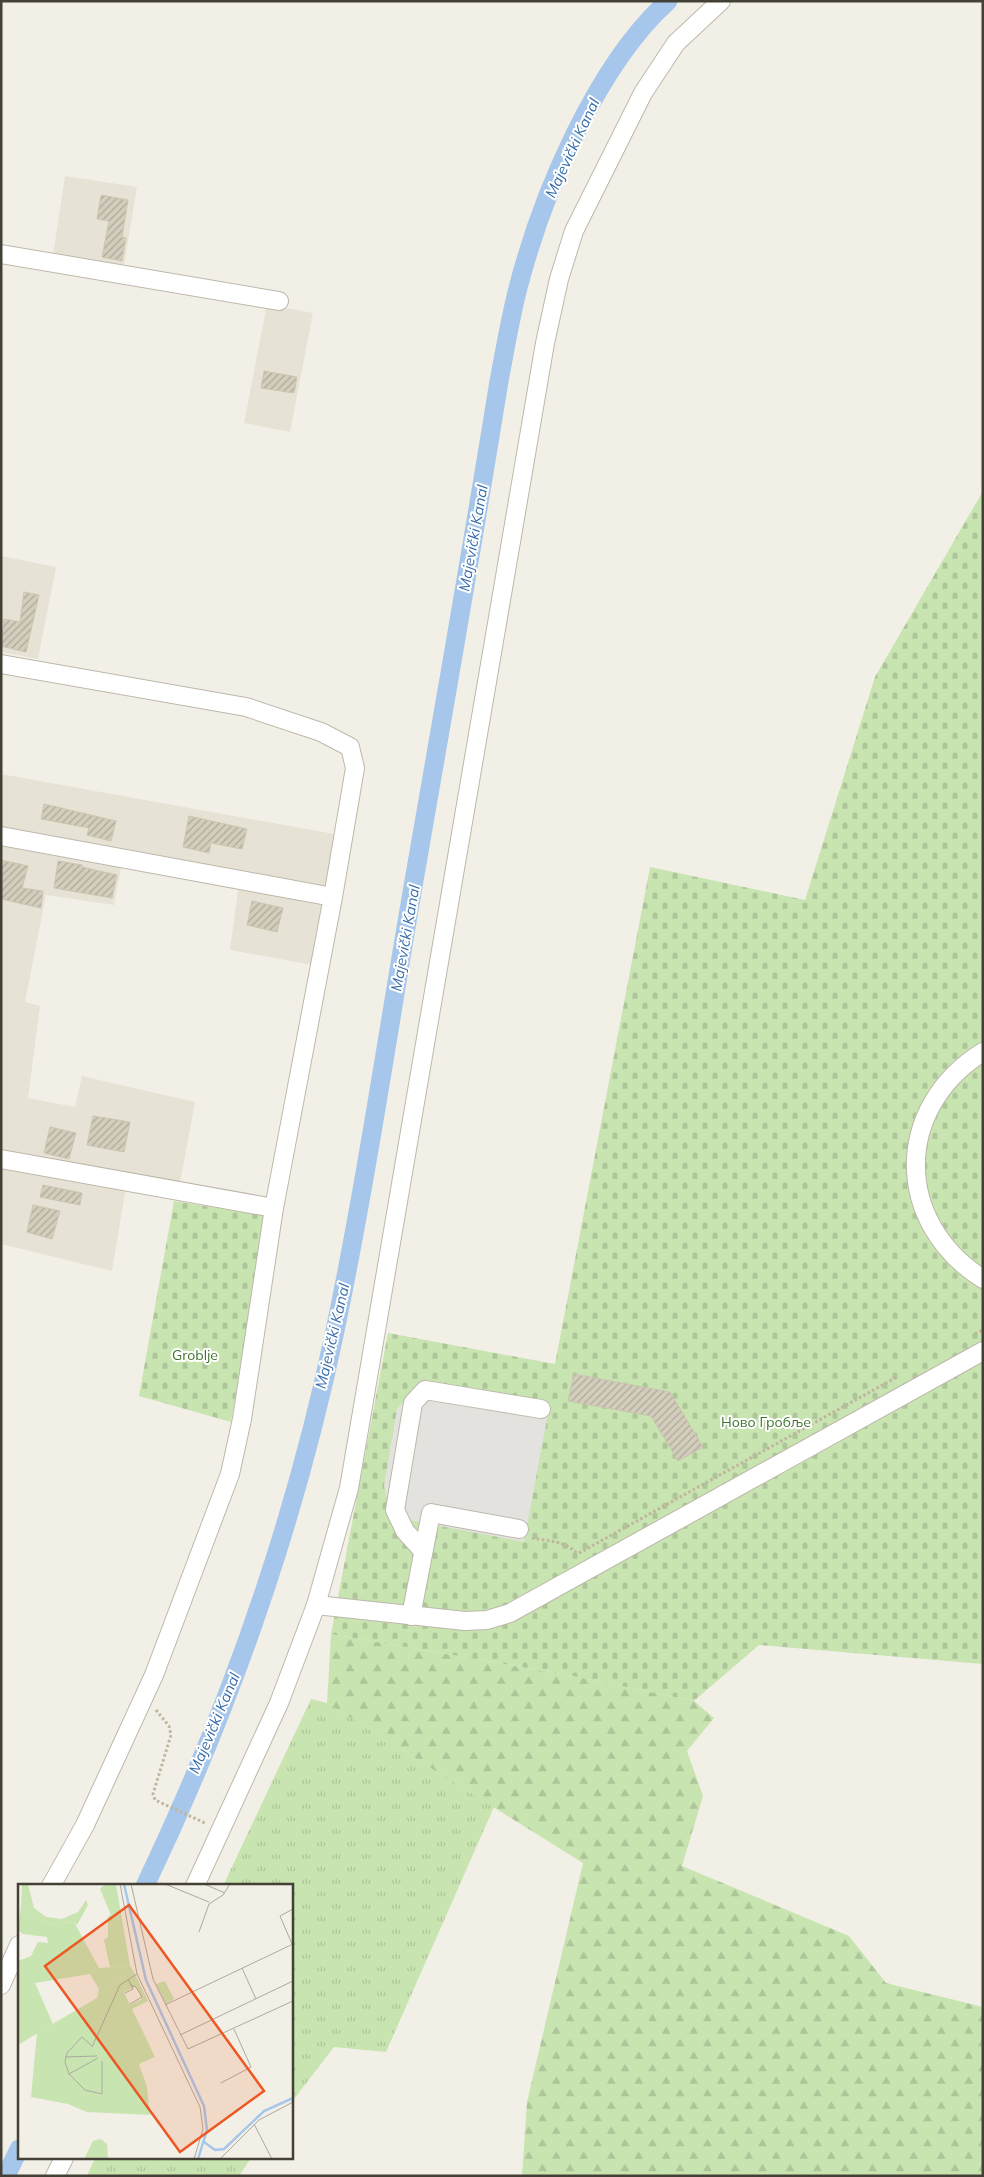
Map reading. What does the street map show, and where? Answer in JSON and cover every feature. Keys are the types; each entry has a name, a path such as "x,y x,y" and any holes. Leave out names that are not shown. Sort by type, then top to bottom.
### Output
{"street":[{"path":"196,1884 279,1703 316,1605 349,1488 544,352 559,279 574,231 643,93 676,43 721,1"},
{"path":"1,254 279,301"},
{"path":"1,664 246,707 321,732 350,747 355,768 333,897 274,1208 242,1420 230,1474 144,1697 85,1825 52,1884"},
{"path":"1,836 333,897"},
{"path":"983,1052 953,1075 936,1096 923,1121 916,1158 919,1194 932,1229 954,1258 983,1280"},
{"path":"1,1159 274,1208"},
{"path":"316,1605 465,1621 487,1620 510,1613 983,1351"},
{"path":"423,1552 405,1531 395,1510 413,1403 425,1390 541,1409"},
{"path":"411,1616 431,1513 519,1529"},
{"path":"1,1985 18,1947"},
{"path":"55,2176 63,2160"}],"path":[{"path":"974,1334 983,1330"},
{"path":"570,1558 904,1373"},
{"path":"519,1529 521,1536 564,1544 572,1547 577,1554"},
{"path":"144,1697 169,1726 171,1736 153,1794 155,1800 190,1817"}],"shaded area":[{"path":"65,176 137,187 124,266 53,255"},
{"path":"267,304 313,313 290,432 244,423"},
{"path":"1,556 56,567 38,659 1,652"},
{"path":"1,774 351,837 329,968 230,950 238,890 121,868 114,905 46,895 25,1002 40,1006 28,1098 75,1107 82,1076 195,1102 180,1183 128,1175 112,1271 1,1244"},
{"path":"422,1381 550,1403 524,1542 392,1517 384,1486 397,1409"}],"green space":[{"name":"Ново Гробље","path":"983,491 983,1664 759,1645 694,1701 573,1676 331,1634 388,1333 555,1364 650,867 805,900 875,677"},
{"name":"Groblje","path":"174,1201 267,1216 231,1422 139,1396"},
{"path":"331,1634 573,1676 694,1701 714,1718 687,1751 703,1796 682,1866 849,1936 886,1983 983,2007 983,2176 522,2176 527,2102 583,1863 327,1703"},
{"path":"311,1699 327,1703 494,1807 386,2052 334,2047 292,2102 292,1884 224,1884"},
{"path":"94,2160 250,2160 239,2176 87,2176"}],"building":[{"path":"101,195 128,200 122,237 126,238 122,261 102,257 109,221 97,219"},
{"path":"264,371 297,377 294,393 261,388"},
{"path":"24,592 39,595 26,652 1,646 4,619 20,622"},
{"path":"44,804 116,821 111,841 87,835 89,828 41,819"},
{"path":"189,816 247,829 242,849 211,843 209,853 183,847"},
{"path":"1,860 28,866 22,888 43,891 41,908 1,899"},
{"path":"58,861 82,865 82,867 117,875 112,898 54,888"},
{"path":"252,901 283,908 277,932 247,925"},
{"path":"93,1116 130,1122 124,1152 87,1145"},
{"path":"50,1127 76,1133 69,1159 44,1153"},
{"path":"43,1185 82,1193 80,1205 40,1197"},
{"path":"33,1205 60,1211 52,1239 27,1232"},
{"path":"574,1374 670,1392 703,1447 678,1461 651,1416 568,1401"}],"waterway":[{"name":"Majevički Kanal","path":"146,1884 205,1751 257,1612 301,1470 320,1398 336,1326 375,1115 499,381 518,288 541,213 575,134 595,96 618,60 642,28 668,1"},
{"name":"Majevički Kanal","path":"6,2176 18,2151"}]}
